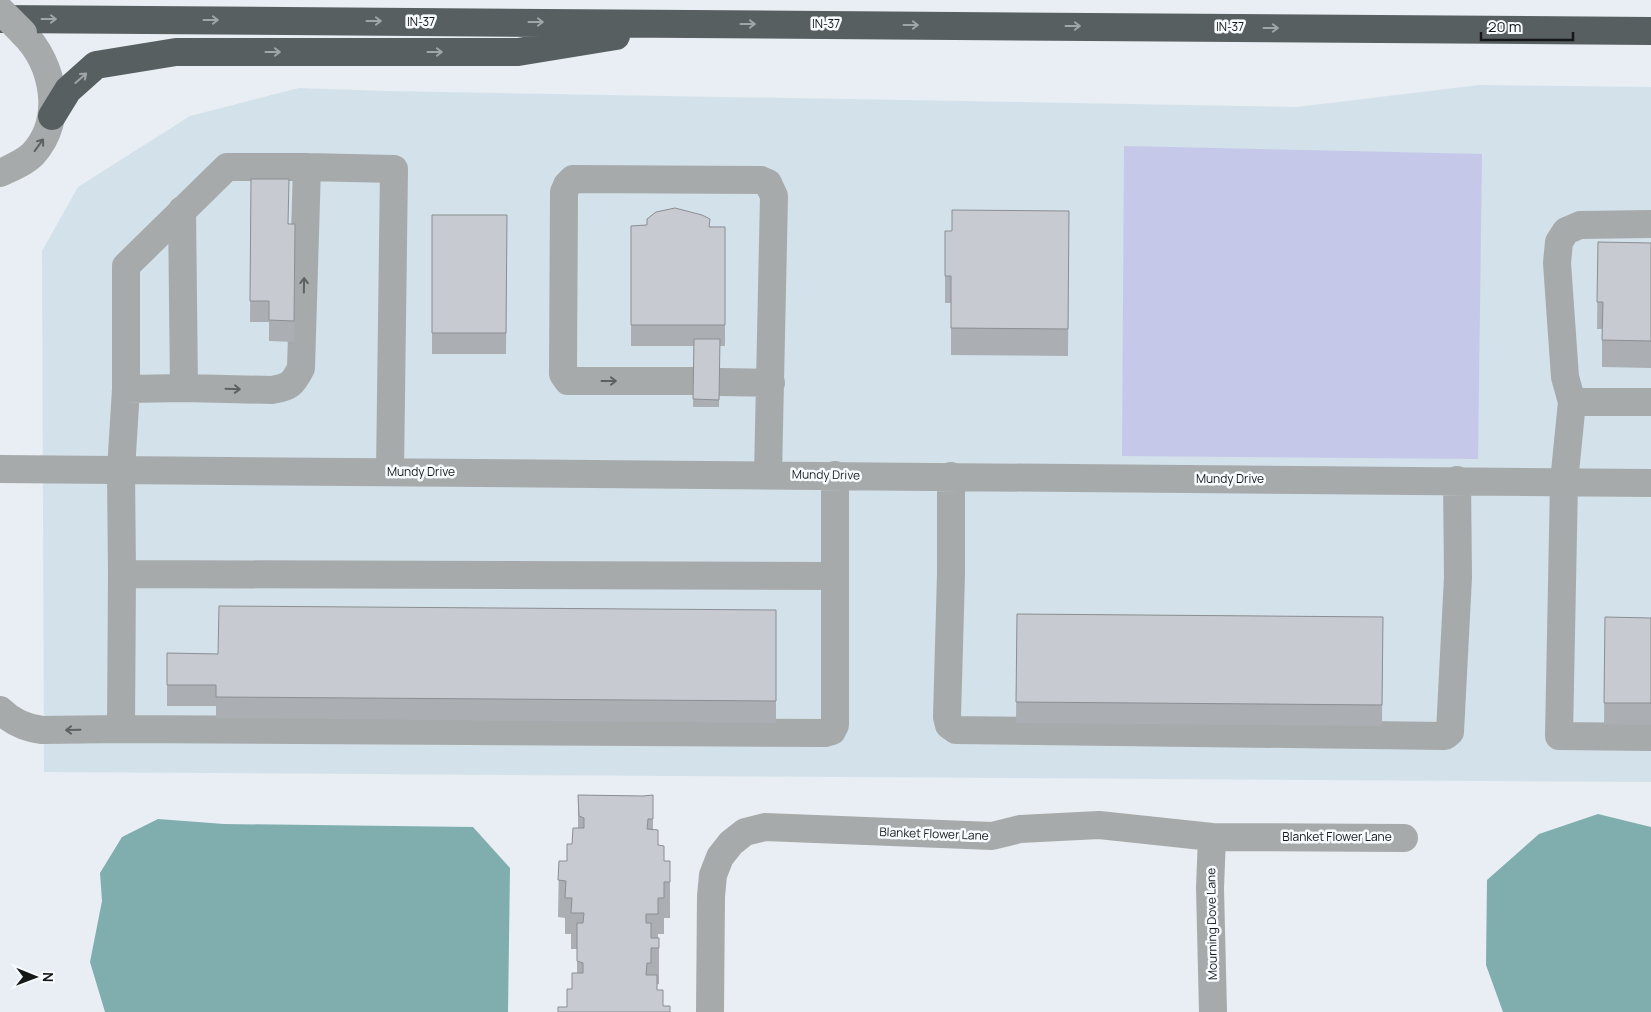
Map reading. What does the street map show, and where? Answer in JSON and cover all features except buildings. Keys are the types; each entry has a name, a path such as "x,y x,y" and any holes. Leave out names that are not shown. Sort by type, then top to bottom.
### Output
{"highway":[{"name":"IN-37","path":"0,19 1651,31"},
{"path":"52,116 68,90 96,65 176,52 518,52 700,24"}],"street":[{"path":"0,10 38,50 49,77 52,116 48,130 41,143 31,155 5,176"},
{"path":"121,729 121,470 126,390 126,266 227,167 394,169 390,472"},
{"path":"126,390 184,388 272,390 286,388 296,378 302,368 306,167"},
{"path":"768,475 770,382 774,196 768,183 761,180 573,179 567,185 564,192 563,374 568,381 770,382"},
{"path":"182,210 184,388"},
{"path":"1651,224 1580,225 1566,231 1559,242 1557,263 1565,377 1572,402 1564,482 1559,736 1651,737"},
{"path":"1572,402 1651,402"},
{"name":"Mundy Drive","path":"0,469 1651,483"},
{"path":"0,710 15,722 42,730 825,733 832,731 835,725 835,476"},
{"path":"950,476 951,574 947,717 949,725 956,730 1445,736 1450,732 1458,577 1457,480"},
{"path":"122,574 834,576"},
{"name":"Blanket Flower Lane","path":"710,1012 712,875 720,857 731,843 745,832 765,827 992,836 1020,829 1099,825 1212,837 1404,838"},
{"name":"Mourning Dove Lane","path":"1212,837 1210,888 1213,1012"}],"shaded area":[{"path":"1479,85 1651,87 1651,782 44,772 42,251 78,187 190,116 299,88 1297,107"},
{"path":"1124,146 1482,154 1478,459 1122,456"},
{"path":"1598,814 1651,827 1651,1012 1503,1012 1486,965 1487,880 1539,834"},
{"path":"158,819 224,824 473,827 510,868 508,1012 105,1012 90,962 102,901 100,873 122,837"}]}
